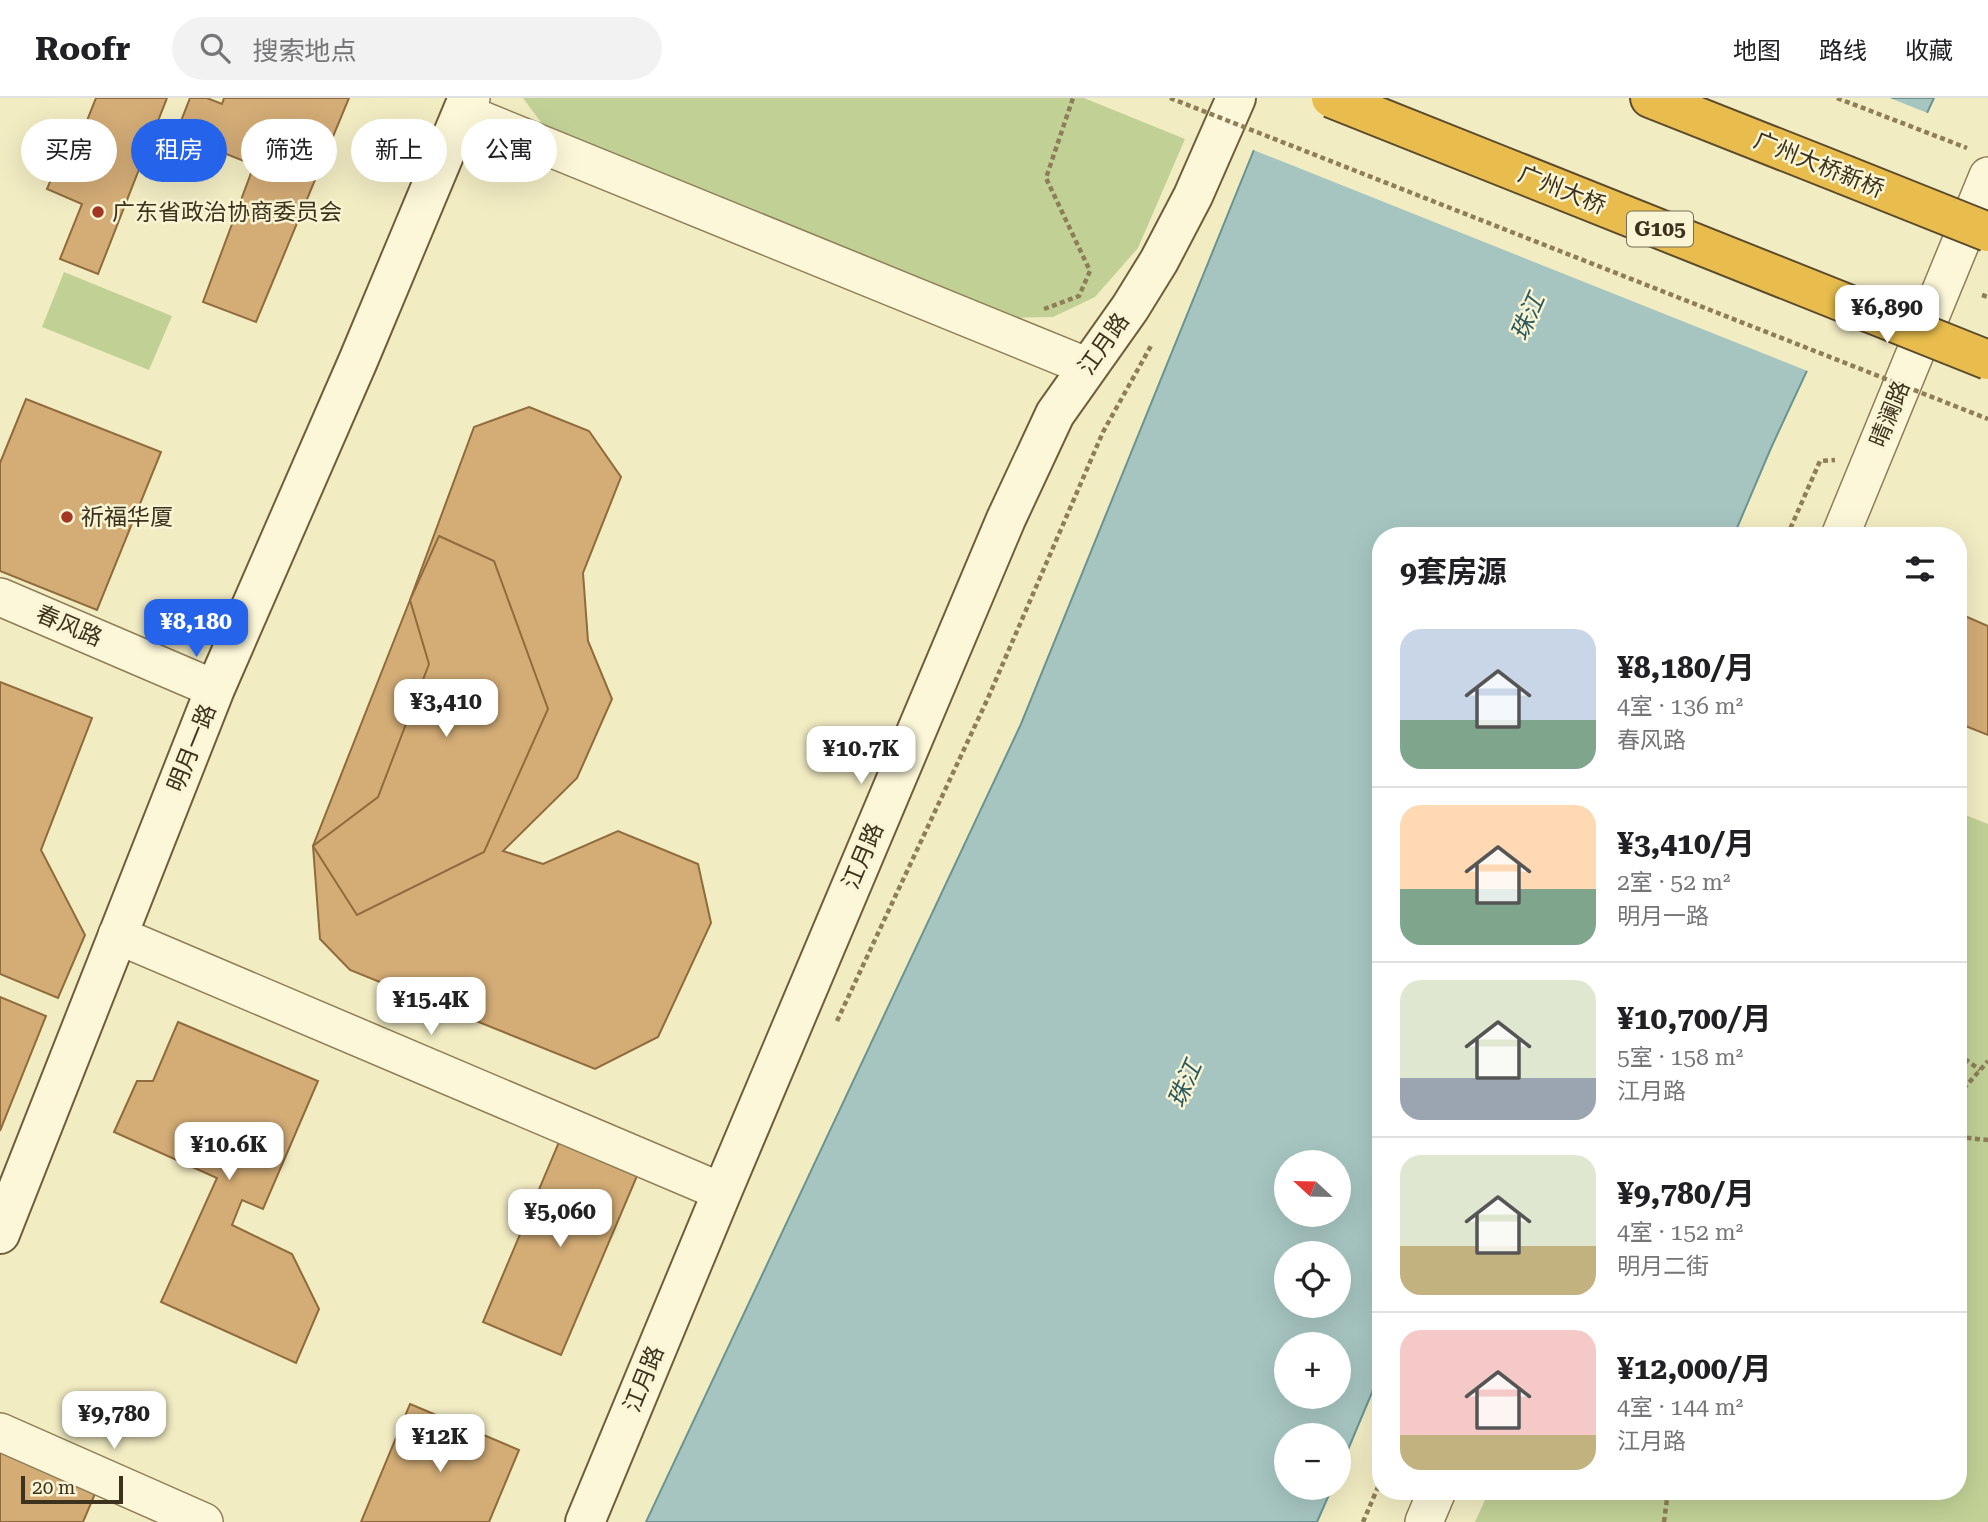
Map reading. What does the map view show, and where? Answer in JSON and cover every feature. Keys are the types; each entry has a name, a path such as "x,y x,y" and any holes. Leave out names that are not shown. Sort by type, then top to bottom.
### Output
{"highway":[{"name":"广州大桥","path":"1331,98 1988,360"},
{"name":"广州大桥新桥","path":"1650,98 1988,232"},
{"path":"1845,175 1988,212"}],"street":[{"path":"467,103 1088,367"},
{"name":"明月一路","path":"0,1234 215,689 467,103"},
{"name":"江月路","path":"585,1522 1006,519 1055,414 1130,308 1159,261 1193,196 1246,110"},
{"name":"晴澜路","path":"1844,527 1982,164"},
{"name":"春风路","path":"0,597 215,689"},
{"path":"117,935 722,1192"},
{"path":"0,1432 204,1522"},
{"path":"1424,1522 1433,1500"}],"path":[{"path":"1037,317 1041,310 1079,296 1090,271 1046,178 1073,98"},
{"path":"1170,98 1988,419"},
{"path":"1837,98 1982,164"},
{"path":"1246,110 1251,133"},
{"path":"835,1024 988,698 1103,432 1154,342"},
{"path":"1791,527 1819,461 1871,459"},
{"path":"1967,1061 1980,1070"},
{"path":"1967,1085 1988,1061"},
{"path":"1967,1138 1988,1140"},
{"path":"1363,1522 1372,1500"},
{"path":"1664,1522 1667,1500"}],"green space":[{"path":"523,98 1084,98 1185,139 1138,248 1095,297 1053,317 1001,318 557,144 557,119 539,119"},
{"path":"64,272 172,316 149,370 42,327"},
{"path":"1967,816 1988,824 1988,1522 1475,1522 1485,1500 1967,1500"}],"water":[{"name":"珠江","path":"1275,98 1934,98 1771,448 1737,527 1372,527 1372,1392 1351,1442 1351,1423 1274,1423 1274,1500 1327,1500 1317,1522 646,1522 1021,724"}],"pier":[{"path":"1271,98 1890,98 1930,114 1810,372 1251,149"}],"building":[{"path":"96,98 167,98 159,119 131,119 131,182 134,182 98,274 60,259 82,204 47,189 50,182 117,182 117,119 88,119"},
{"path":"190,98 207,98 222,104 224,98 349,98 337,127 337,119 241,119 241,160 227,154 227,119 182,119"},
{"path":"248,182 314,182 256,322 203,302"},
{"name":"祈福华厦","path":"26,399 161,452 97,610 0,571 0,463"},
{"path":"529,407 589,431 621,477 583,573 588,641 612,699 577,778 503,851 543,864 618,831 698,864 711,923 658,1037 595,1069 350,970 320,939 313,846 410,600 474,427"},
{"path":"439,536 494,561 548,709 484,852 357,915 313,846 378,797 429,664 410,600"},
{"path":"1967,617 1988,626 1988,735 1967,727"},
{"path":"0,682 92,718 41,850 85,935 58,998 0,974"},
{"path":"0,997 46,1016 0,1131"},
{"path":"178,1022 318,1081 263,1209 242,1200 232,1225 292,1254 319,1309 296,1363 161,1302 217,1178 114,1132 137,1081 153,1081"},
{"path":"559,1142 637,1176 561,1355 483,1322"},
{"path":"410,1404 519,1450 489,1522 361,1522"},
{"path":"0,1440 100,1482 83,1522 0,1522"}],"place":[{"name":"广东省政治协商委员会","path":"98,212"},
{"name":"祈福华厦","path":"67,517"}]}
